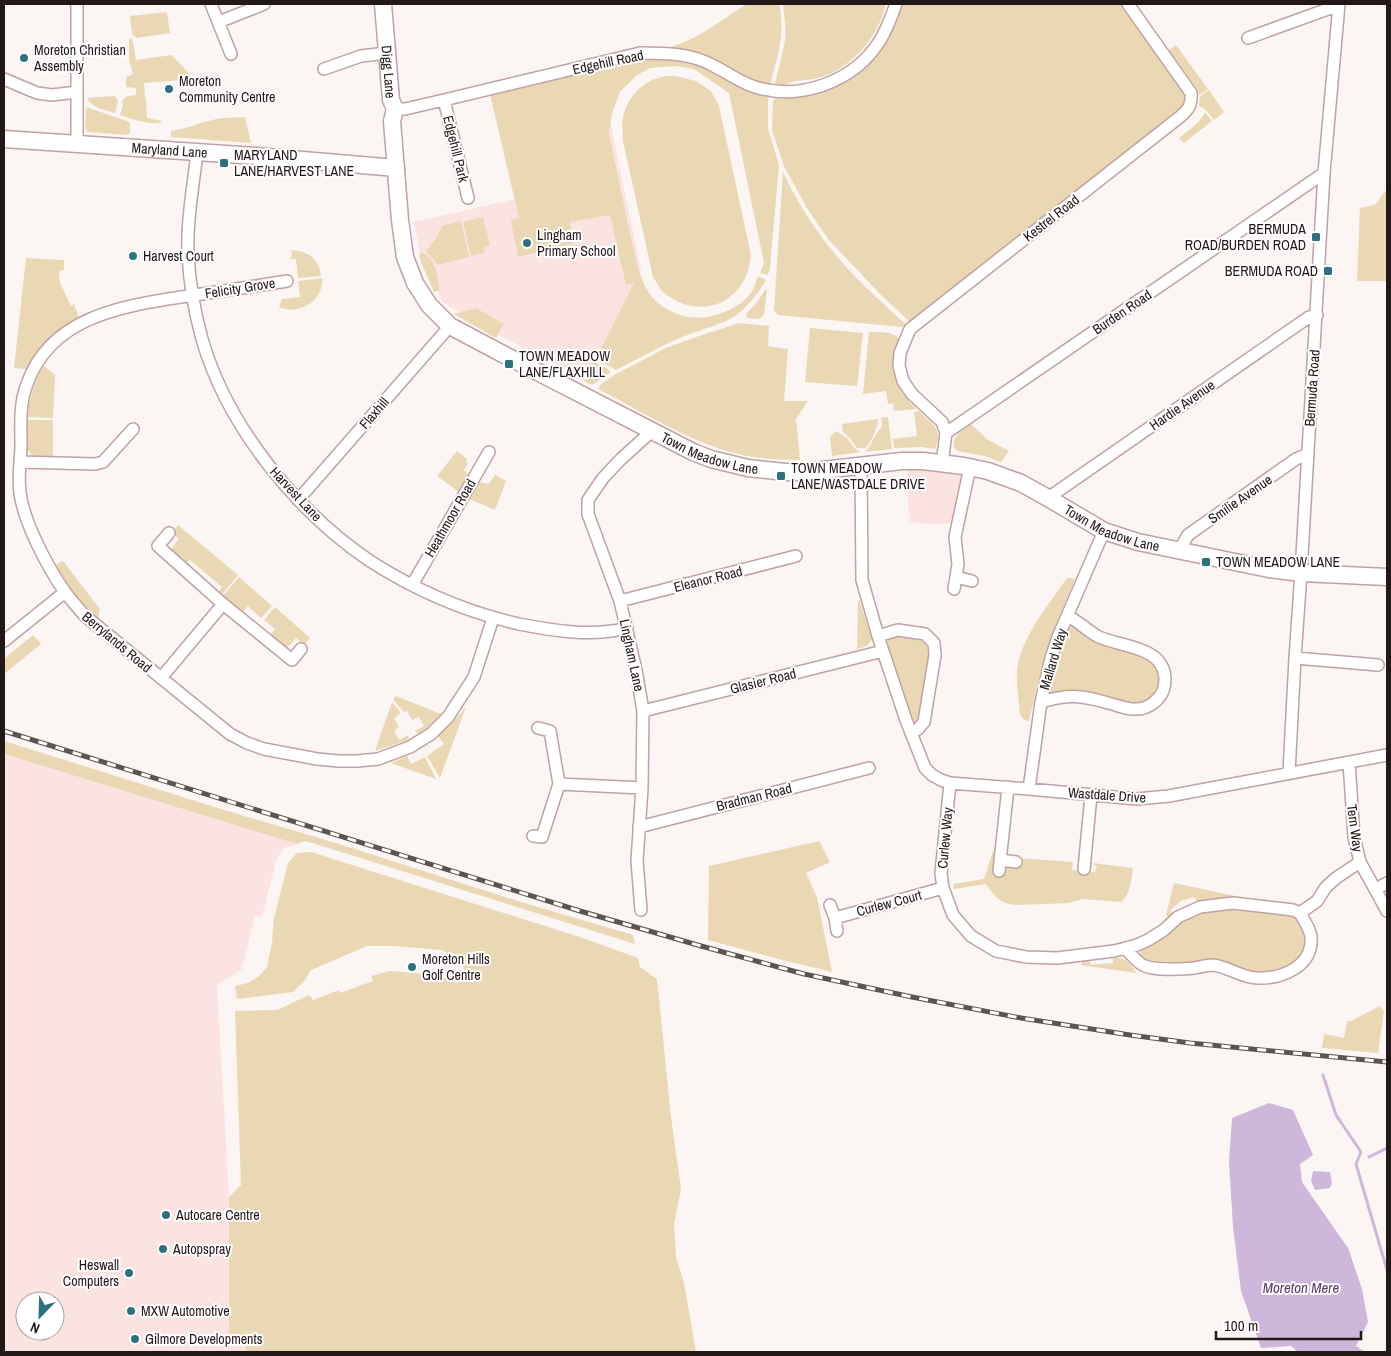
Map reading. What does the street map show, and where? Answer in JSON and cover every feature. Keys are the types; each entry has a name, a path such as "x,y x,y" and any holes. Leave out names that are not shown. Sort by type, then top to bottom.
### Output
{"street":[{"path":"77,143 78,4"},
{"path":"211,4 232,54"},
{"path":"219,22 264,4"},
{"name":"Digg Lane","path":"384,4 391,100 395,109 392,120 396,168"},
{"name":"Edgehill Road","path":"395,109 405,109 640,53 665,52 688,56 714,65 737,80 773,91 794,92 811,89 827,85 848,73 867,58 879,43 896,4"},
{"name":"Kestrel Road","path":"946,433 942,422 912,394 903,381 899,366 900,353 910,328 1189,109 1191,94 1128,4"},
{"path":"1248,38 1339,5"},
{"name":"Bermuda Road","path":"1289,773 1324,173 1339,5"},
{"path":"324,69 362,56 387,53"},
{"path":"4,79 37,93 52,95 77,92"},
{"name":"Edgehill Park","path":"444,100 468,198"},
{"name":"Maryland Lane","path":"4,139 396,168"},
{"name":"Harvest Lane","path":"197,152 188,235 193,295 202,339 217,379 233,412 264,458 298,500 370,560 412,585 442,599 493,618 534,627 582,632 612,632 627,628"},
{"name":"Town Meadow Lane","path":"396,168 400,220 405,257 409,270 415,283 430,305 450,326 693,452 711,459 748,468 785,472 804,472 902,460 970,467 988,471 1021,483 1104,531 1138,542 1269,569 1301,573 1387,577"},
{"name":"Burden Road","path":"946,433 1324,173"},
{"name":"Felicity Grove","path":"193,295 287,281"},
{"name":"Berrylands Road","path":"193,295 142,303 104,313 80,323 53,343 39,361 26,384 22,410 20,492 28,522 50,567 65,592 85,616 230,734 255,747 317,759 340,761 378,759 410,747 431,734 448,718 474,677 493,618"},
{"name":"Hardie Avenue","path":"1048,498 1309,318 1317,315"},
{"name":"Flaxhill","path":"298,500 450,326"},
{"path":"20,462 95,464 103,462 133,429"},
{"name":"Lingham Lane","path":"641,910 637,861 642,788 643,711 636,670 620,601 588,514 588,500 603,478 652,431"},
{"path":"942,464 946,433"},
{"name":"Heathmoor Road","path":"412,585 489,452"},
{"name":"Smilie Avenue","path":"1179,551 1188,536 1296,459 1308,454"},
{"name":"Wastdale Drive","path":"861,466 862,580 882,651 911,733 925,768 940,780 950,783 1137,799 1169,796 1387,755"},
{"path":"970,467 955,537 958,564 955,583 972,581"},
{"name":"Mallard Way","path":"1029,789 1041,702 1051,658 1104,531"},
{"path":"169,533 158,546 223,604 292,660 301,649"},
{"name":"Eleanor Road","path":"620,601 796,556"},
{"path":"4,641 65,592"},
{"path":"161,678 223,604"},
{"name":"Mallard Way","path":"1041,702 1061,697 1081,696 1138,709 1156,701 1165,683 1164,673 1154,656 1145,651 1100,638 1088,631 1074,618 1067,616"},
{"path":"878,636 898,630 925,634 934,643 935,655 924,722 911,733"},
{"name":"Glasier Road","path":"643,711 882,651"},
{"path":"1295,658 1378,665"},
{"path":"533,836 542,837 552,811 559,784 550,731 538,728"},
{"name":"Tern Way","path":"1348,762 1353,829 1360,862 1387,911"},
{"name":"Bradman Road","path":"639,827 869,768"},
{"name":"Curlew Way","path":"950,783 941,874 943,888 953,915 971,936 996,951 1026,957 1057,958 1125,948 1148,940 1178,918 1200,907 1233,903 1293,910 1300,913"},
{"path":"559,784 642,788"},
{"path":"1008,788 1000,866 1016,862"},
{"path":"1084,869 1091,795"},
{"path":"1125,948 1143,966 1165,969 1214,965 1256,978 1280,976 1296,968 1307,956 1310,948 1311,937 1300,913 1317,900 1326,887 1336,878 1360,862"},
{"path":"1376,889 1387,882"},
{"name":"Curlew Court","path":"835,918 943,888"},
{"path":"830,905 837,931"}],"shaded area":[{"path":"747,4 779,4 782,25 781,35 770,85 756,82 688,51 667,48 699,35"},
{"path":"783,4 886,4 881,21 873,35 861,51 845,65 828,75 791,82 784,86 775,84 786,36"},
{"path":"901,4 1120,4 1185,94 1187,101 1178,113 910,322 880,294 828,239 807,208 784,166 772,131 773,101 777,96 797,97 838,85 861,71 877,54 893,26"},
{"path":"167,12 170,33 137,38 132,34 130,16"},
{"path":"132,38 136,60 172,55 194,79 144,83 147,118 161,121 161,123 145,122 120,115 123,100 128,96 136,95 136,88 126,87 126,77 133,74 129,60 129,39"},
{"path":"1176,45 1208,89 1199,95 1198,90 1169,50"},
{"path":"644,58 687,60 714,71 739,86 768,96 768,128 779,165 770,267 768,275 760,273 764,263 729,93 694,69 676,66 650,68 637,75 620,92 612,113 609,133 636,259 648,291 664,308 685,316 700,318 720,314 739,305 752,291 758,276 766,280 749,304 732,318 675,340 616,370 596,359 634,283 626,285 610,215 570,222 573,244 518,257 511,220 519,218 490,94"},
{"name":"Lingham Primary School","path":"599,67 641,271 586,379 481,326 443,302 422,265 414,222 515,199 490,94"},
{"path":"665,76 675,76 696,81 711,91 719,106 751,255 749,268 738,289 720,303 709,306 697,307 675,300 661,290 653,277 623,141 623,116 626,107 637,91 647,82"},
{"path":"1209,90 1224,112 1214,120 1205,109 1199,106 1200,96"},
{"path":"115,96 118,101 115,113 95,106 87,98"},
{"path":"86,107 127,121 130,123 130,133 128,135 87,132 85,128"},
{"path":"1205,112 1212,121 1184,143 1179,138 1197,123"},
{"path":"245,117 251,143 171,137 171,131 217,119"},
{"path":"783,172 801,206 823,239 855,276 905,324 902,327 778,315 774,310"},
{"path":"1387,189 1387,281 1357,281 1360,208 1375,205"},
{"path":"483,217 490,245 484,247 485,253 471,256 463,222"},
{"path":"461,221 469,257 438,265 426,251 437,237 442,226"},
{"path":"291,250 297,250 312,257 318,265 321,276 298,278 296,259 290,259 292,255"},
{"path":"422,253 431,259 437,274 440,290 434,292 419,255"},
{"path":"26,258 64,260 64,270 59,271 60,283 71,306 74,304 79,317 49,339 26,369 14,368"},
{"path":"322,278 322,286 315,300 302,308 294,310 279,307 282,299 300,297 298,281"},
{"path":"767,289 764,315 759,319 747,318 746,314"},
{"path":"476,308 504,324 496,338 454,314"},
{"path":"739,323 769,326 768,346 788,349 784,401 808,401 796,419 800,460 747,456 708,445 671,428 598,389 601,384 616,374 666,348"},
{"path":"810,328 863,333 857,386 805,382"},
{"path":"869,332 890,333 900,339 894,362 895,375 903,394 917,409 894,411 893,403 888,404 886,391 863,394"},
{"path":"594,362 608,369 610,373 592,385 584,381"},
{"path":"44,366 55,375 53,418 28,417 33,390"},
{"path":"919,411 932,423 937,431 938,436 935,449 922,447 894,448 893,439 917,436 914,412"},
{"path":"888,417 892,449 865,452 882,427 881,418"},
{"path":"878,419 874,435 865,448 857,448 843,432 842,424"},
{"path":"28,420 53,420 53,457 36,457 29,451 26,441"},
{"path":"971,424 988,440 1009,451 1001,462 985,456 957,451 953,443 954,439"},
{"path":"836,431 847,438 854,448 861,452 832,456 830,437"},
{"path":"457,451 467,459 466,462 468,464 464,470 469,476 459,492 437,476"},
{"path":"921,468 957,471 964,477 951,524 909,523 907,470"},
{"path":"495,475 506,481 495,510 469,499 479,482 489,484"},
{"path":"178,525 238,575 221,596 218,593 222,587 190,560 185,565 173,554 173,548 179,539 172,532"},
{"path":"63,561 100,609 98,619 80,600 60,572 56,565"},
{"path":"239,577 272,606 261,618 248,606 242,613 222,597"},
{"path":"1067,578 1075,579 1049,645 1029,721 1026,721 1020,714 1017,688 1019,660 1023,647 1036,623"},
{"path":"859,599 872,639 866,646 857,649 858,602"},
{"path":"275,607 310,638 304,645 296,638 284,649 269,637 275,629 264,620"},
{"path":"1073,625 1143,655 1156,666 1161,682 1154,698 1138,705 1051,693 1057,661 1069,628"},
{"path":"33,635 41,644 4,674 5,658"},
{"path":"893,635 924,639 930,644 931,654 920,721 916,724 887,642"},
{"path":"396,696 441,714 440,717 419,734 415,731 424,726 419,717 412,720 407,711 404,712 394,701"},
{"path":"392,702 401,713 394,718 399,727 394,731 399,740 408,735 409,740 375,751"},
{"path":"466,707 440,778 427,756 444,744 438,736"},
{"path":"4,741 633,935 635,944 306,841 297,844 4,754"},
{"path":"4,754 297,844 283,849 276,861 262,917 255,916 242,969 217,985 229,1197 229,1334 246,1337 246,1352 4,1352"},
{"path":"407,756 411,764 425,757 436,779 391,763"},
{"path":"819,841 830,862 806,873 817,897 832,972 708,940 709,866"},
{"path":"993,851 997,851 1004,870 1019,858 1073,862 1072,870 1095,872 1097,866 1093,863 1133,868 1130,886 1127,895 1121,902 1083,899 1068,903 1018,905 1003,902 986,884 954,889 953,884 984,879"},
{"path":"311,852 580,937 638,958 640,967 657,979 671,1117 681,1189 674,1224 676,1257 684,1283 696,1352 246,1352 246,1337 229,1335 229,1197 241,1185 235,1011 277,1010 309,995 313,1000 339,990 340,993 373,981 371,976 390,971 438,975 457,983 464,969 461,960 441,950 367,946 311,970 305,980 293,992 237,999 235,986 248,983 259,976 267,967 274,918 288,863 297,853"},
{"path":"1174,883 1240,897 1239,899 1220,899 1198,903 1194,897 1181,901 1170,910 1174,915 1170,919 1166,915"},
{"path":"1215,909 1245,909 1295,915 1306,934 1303,955 1284,971 1255,973 1193,964 1167,965 1145,962 1141,959 1141,949 1185,918 1195,913"},
{"path":"1113,957 1127,962 1136,973 1081,965 1083,960 1089,959 1091,965 1113,963"},
{"path":"1380,1006 1384,1011 1378,1053 1322,1048 1324,1034 1344,1038 1347,1021 1351,1021"}],"water":[{"name":"Moreton Mere","path":"1269,1103 1293,1110 1313,1155 1300,1164 1302,1182 1348,1248 1362,1289 1368,1322 1356,1346 1365,1352 1298,1352 1291,1346 1261,1348 1241,1291 1233,1227 1229,1162 1232,1118"},
{"path":"1313,1171 1330,1172 1332,1183 1330,1188 1315,1190 1311,1181"}],"waterway":[{"path":"1323,1075 1336,1115 1361,1152 1356,1164 1387,1270"},
{"path":"1369,1157 1387,1148"}],"railway":[{"path":"4,731 580,911 804,974 1021,1018 1130,1035 1190,1043 1387,1062"}],"place":[{"name":"Moreton Christian Assembly","path":"24,58"},
{"name":"Moreton Community Centre","path":"169,89"},
{"name":"MARYLAND LANE/HARVEST LANE","path":"224,163"},
{"name":"BERMUDA ROAD/BURDEN ROAD","path":"1316,237"},
{"name":"Lingham Primary School","path":"527,243"},
{"name":"Harvest Court","path":"133,256"},
{"name":"BERMUDA ROAD","path":"1328,271"},
{"name":"TOWN MEADOW LANE/FLAXHILL","path":"509,364"},
{"name":"TOWN MEADOW LANE/WASTDALE DRIVE","path":"781,476"},
{"name":"TOWN MEADOW LANE","path":"1206,562"},
{"name":"Moreton Hills Golf Centre","path":"412,967"},
{"name":"Autocare Centre","path":"166,1215"},
{"name":"Autopspray","path":"163,1249"},
{"name":"Heswall Computers","path":"129,1273"},
{"name":"MXW Automotive","path":"131,1311"},
{"name":"Gilmore Developments","path":"135,1339"}]}
